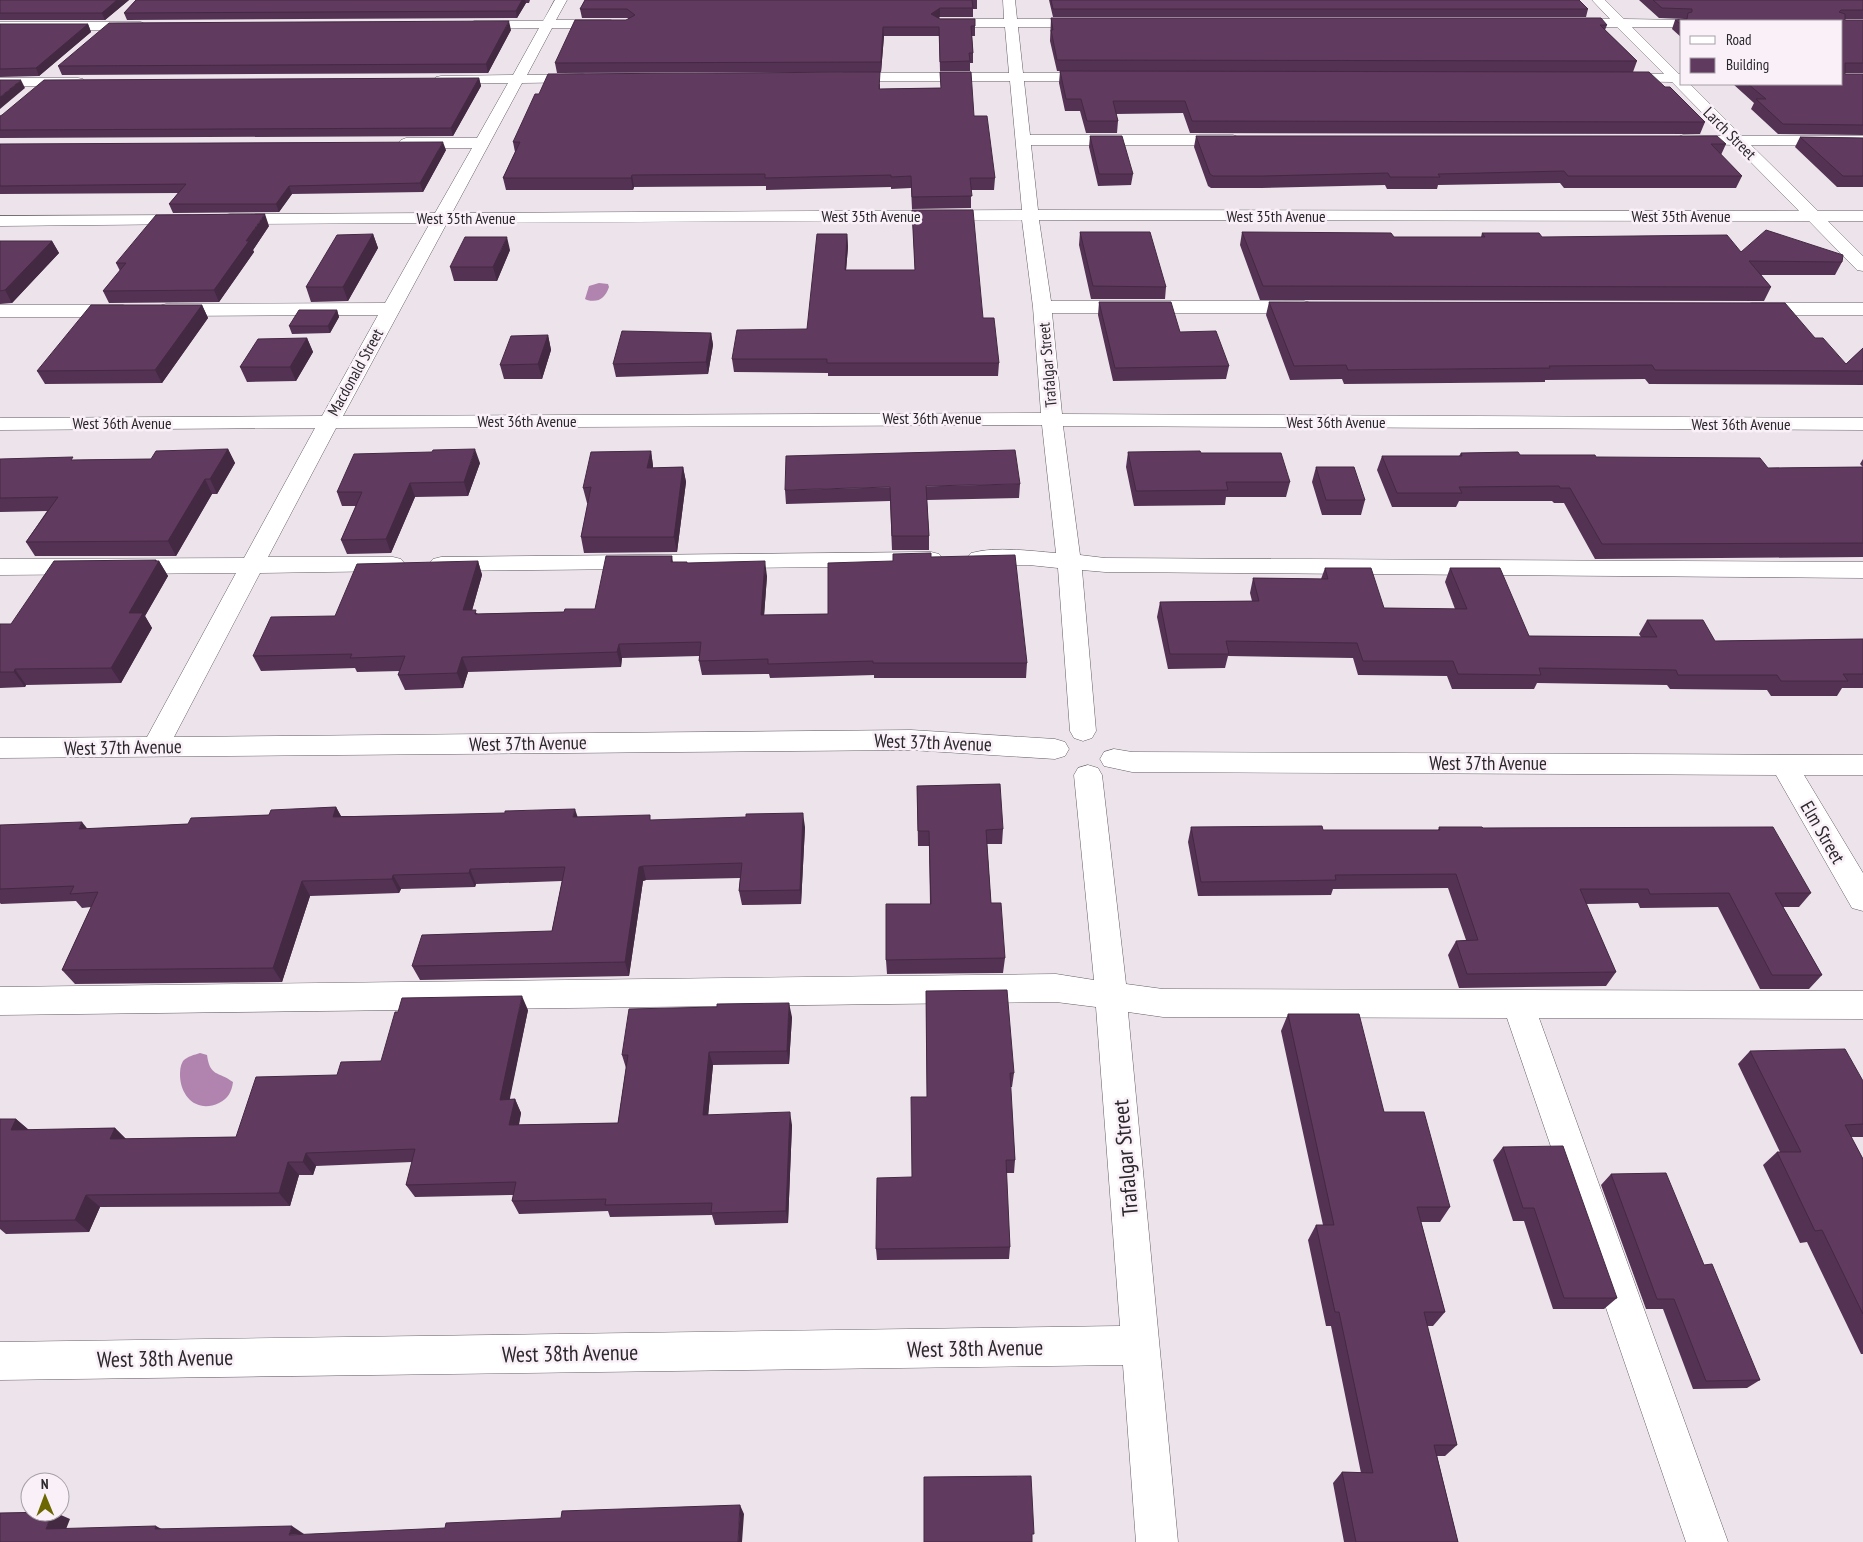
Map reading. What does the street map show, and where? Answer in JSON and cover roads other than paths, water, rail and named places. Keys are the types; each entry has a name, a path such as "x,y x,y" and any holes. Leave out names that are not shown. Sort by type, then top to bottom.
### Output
{"street":[{"name":"Macdonald Street","path":"155,746 253,566 328,422 561,0"},
{"name":"Trafalgar Street","path":"1009,0 1068,562 1083,731"},
{"name":"Larch Street","path":"1598,0 1679,78"},
{"path":"95,38 124,13"},
{"path":"940,23 1103,23"},
{"path":"1550,23 1680,23"},
{"path":"458,25 628,24"},
{"path":"0,26 151,26"},
{"path":"26,96 61,67"},
{"path":"828,77 1111,77"},
{"path":"430,80 602,78"},
{"path":"1604,78 1679,78"},
{"path":"0,82 95,82"},
{"name":"Larch Street","path":"1686,85 1863,266"},
{"path":"1024,140 1247,140"},
{"path":"1672,140 1863,141"},
{"path":"393,144 482,143"},
{"name":"West 35th Avenue","path":"0,221 1031,216 1863,216"},
{"path":"1042,307 1317,307"},
{"path":"0,311 390,309"},
{"path":"1734,309 1863,309"},
{"name":"West 36th Avenue","path":"0,424 1007,418 1096,421 1863,424"},
{"path":"0,567 1029,558 1115,565 1863,570"},
{"path":"1083,731 1096,734 1107,740 1114,749 1101,767 1076,773 1064,768 1057,759 1055,749 1058,742 1064,736 1083,731"},
{"name":"West 37th Avenue","path":"0,748 911,740 1055,749"},
{"name":"West 37th Avenue","path":"1101,767 1132,762 1863,765"},
{"name":"Elm Street","path":"1784,765 1863,899"},
{"name":"Trafalgar Street","path":"1101,767 1111,995 1157,1542"},
{"path":"0,1001 1056,988 1163,1003 1863,1005"},
{"path":"1518,1004 1707,1542"},
{"name":"West 38th Avenue","path":"0,1360 1140,1345"}]}
